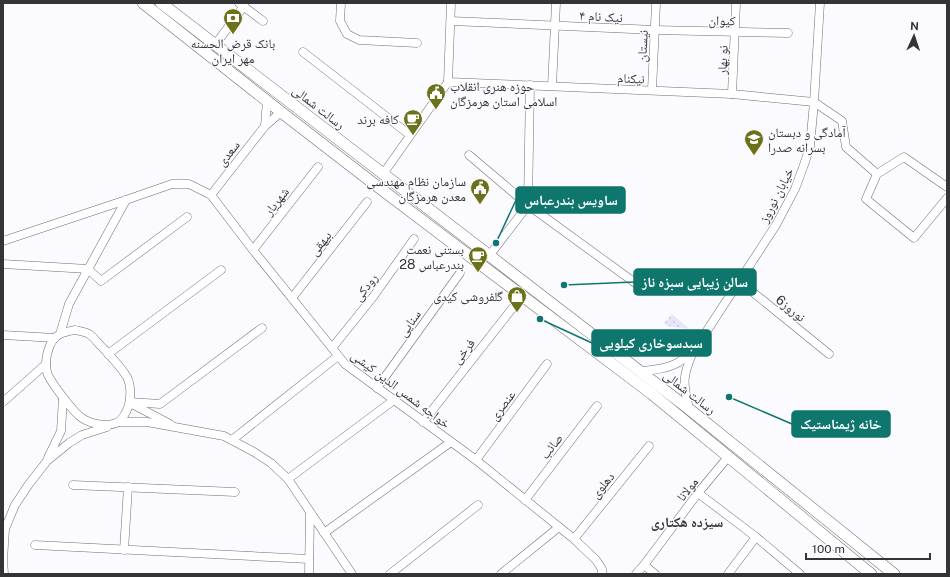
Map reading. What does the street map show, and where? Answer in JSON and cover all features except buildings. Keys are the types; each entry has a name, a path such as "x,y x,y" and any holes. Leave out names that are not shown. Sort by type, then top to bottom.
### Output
{"main road":[{"name":"رسالت شمالی","path":"143,3 369,180 652,394 871,574"},
{"name":"رسالت شمالی","path":"161,3 489,256 690,408 894,574"},
{"path":"208,54 215,45"}],"street":[{"path":"341,3 340,21 347,34 360,40 417,43"},
{"path":"383,174 448,82 451,3"},
{"path":"552,86 556,3"},
{"name":"نیستان","path":"652,90 656,3"},
{"name":"نو بهار","path":"732,94 736,3"},
{"name":"خیابان نوروز","path":"690,408 684,382 687,366 693,352 776,225 795,189 805,162 810,146 820,3"},
{"path":"215,45 242,5 263,21"},
{"name":"نیک نام ۴","path":"451,21 655,30"},
{"name":"کیوان","path":"655,30 788,34"},
{"path":"303,52 410,135"},
{"name":"نیکنام","path":"448,82 732,94 814,102"},
{"path":"489,256 528,204 530,85"},
{"path":"265,126 267,101"},
{"path":"814,102 842,121 846,147 877,174"},
{"name":"سعدی","path":"211,195 265,126 281,112"},
{"path":"469,155 528,204 638,285"},
{"path":"947,187 904,157 877,174 866,199 914,238 947,198"},
{"name":"شهریار","path":"253,250 318,168"},
{"path":"3,242 172,184 189,184 211,195"},
{"name":"خواجه شمس الدين كيشی","path":"211,195 253,250 345,364 476,460 574,539 596,560 602,569 602,574"},
{"path":"112,425 95,424 81,417 63,398 48,374 46,364 51,343 58,336 68,304 126,200"},
{"name":"بیهقی","path":"292,298 367,202"},
{"path":"3,264 88,269 101,281 187,217"},
{"name":"رودکی","path":"332,348 373,297 414,239"},
{"path":"108,354 221,270"},
{"name":"سنایی","path":"378,388 460,273"},
{"name":"نوروز6","path":"739,281 828,354"},
{"name":"فرخی","path":"423,422 522,296"},
{"path":"130,402 160,404 262,328"},
{"path":"3,335 58,336 74,330 90,334 128,378 130,402 128,410 120,422"},
{"name":"خیابان نوروز","path":"640,371 653,370 669,366 693,352"},
{"path":"232,440 338,356"},
{"path":"3,402 46,364"},
{"name":"عنصری","path":"476,460 547,364"},
{"path":"4,574 3,560 5,529 16,505 29,484 47,460 61,431 63,398"},
{"path":"288,479 394,400"},
{"path":"130,402 176,427"},
{"name":"صائب","path":"524,500 597,406"},
{"path":"47,460 82,435 120,422 147,422 224,436 271,463 288,479 352,574"},
{"path":"324,533 451,442"},
{"name":"دهلوی","path":"574,539 649,446"},
{"name":"مولانا","path":"636,574 698,493 728,457"},
{"path":"73,485 235,492"},
{"path":"124,550 128,488"},
{"path":"698,493 756,537 800,574"},
{"path":"390,574 478,505"},
{"path":"309,574 310,513"},
{"path":"501,574 559,527"},
{"path":"728,574 756,537"},
{"path":"35,545 309,559"},
{"path":"644,565 655,574"}],"shaded area":[{"path":"672,314 689,329 667,326 664,323"},
{"path":"667,329 691,331 682,344 666,331"}],"place":[{"name":"بانک قرض الحسنه مهر ایران","path":"233,35"},
{"name":"حوزه هنری انقلاب اسلامی استان هرمزگان","path":"436,110"},
{"name":"کافه برند","path":"413,136"},
{"name":"آمادگی و دبستان بسرانه صدرا","path":"754,156"},
{"name":"سازمان نظام مهندسی معدن هرمزگان","path":"480,205"},
{"name":"ساویس بندرعباس","path":"496,243"},
{"name":"بستنی نعمت بندرعباس 28","path":"478,273"},
{"name":"سالن زیبایی سبزه ناز","path":"564,285"},
{"name":"گلفروشی کیدی","path":"517,313"},
{"name":"سبدسوخاری کیلویی","path":"540,319"},
{"name":"خانه ژیمناستیک","path":"729,397"}],"district":[{"name":"سیزده هکتاری","path":"687,522"}]}
